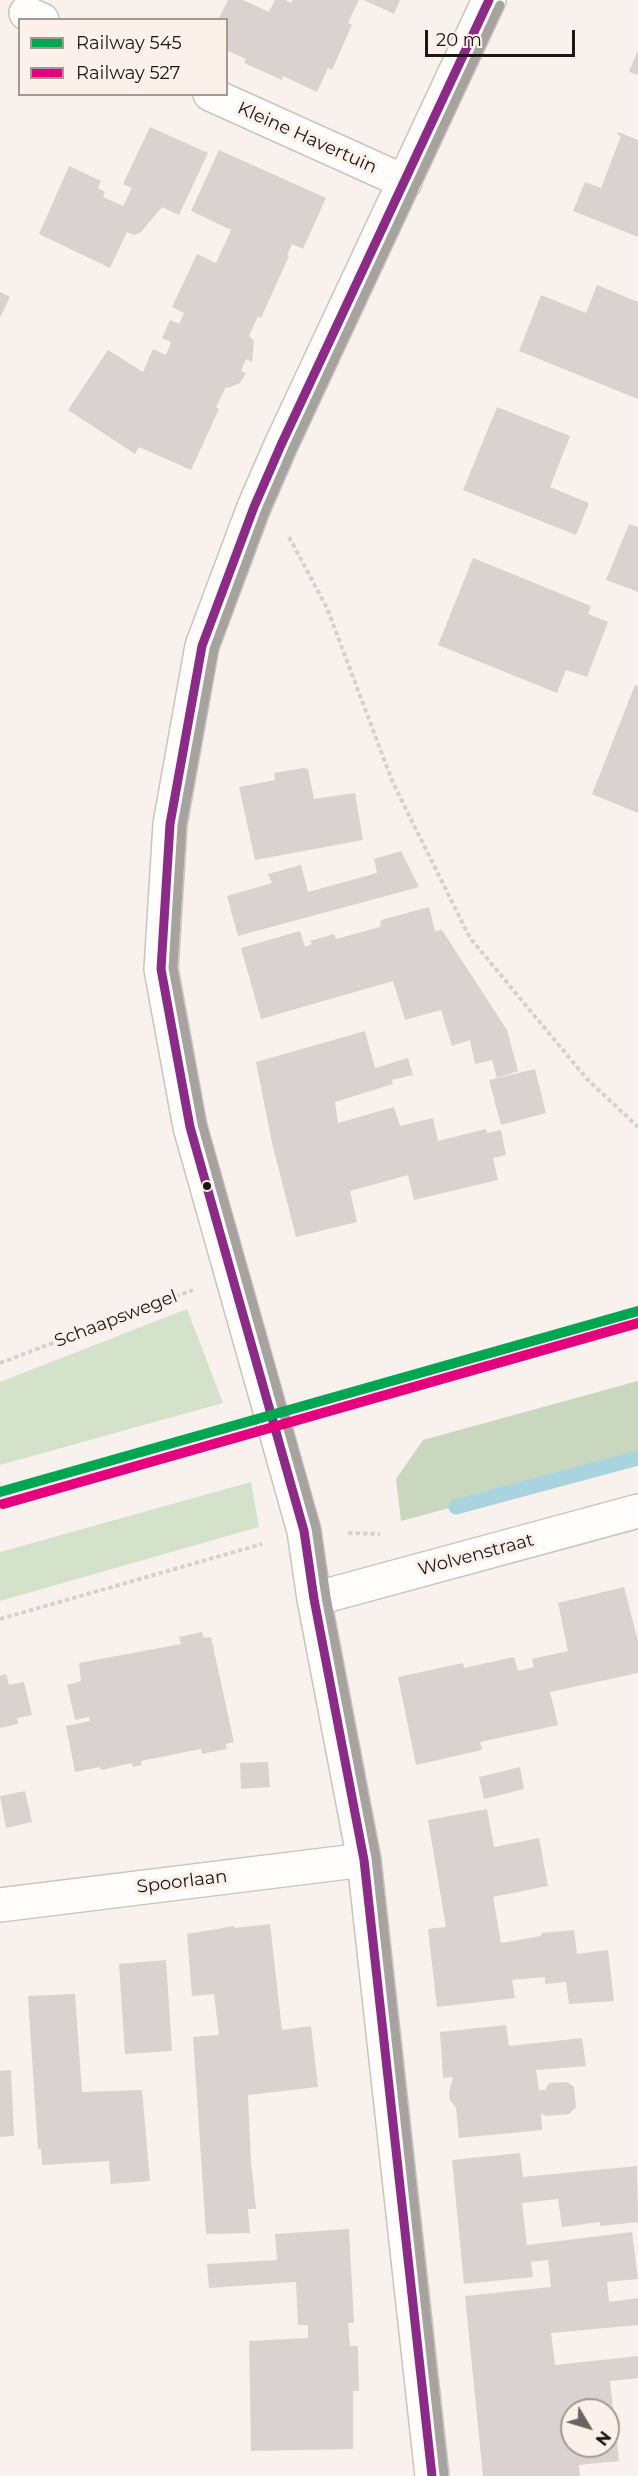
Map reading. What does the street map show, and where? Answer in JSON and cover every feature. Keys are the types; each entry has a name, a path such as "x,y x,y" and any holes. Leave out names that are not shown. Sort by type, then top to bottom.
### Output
{"street":[{"path":"432,2476 364,1860 314,1599 304,1531 190,1127 161,969 170,824 202,646 254,507 489,0"},
{"name":"Kleine Havertuin","path":"214,96 405,182"},
{"name":"Wolvenstraat","path":"314,1599 638,1511"},
{"name":"Spoorlaan","path":"0,1905 364,1860"}],"path":[{"path":"254,507 289,538 327,608 393,783 470,938 587,1078 638,1127"},
{"name":"Schaapswegel","path":"0,1363 232,1275"},
{"path":"0,1619 304,1531"}],"green space":[{"path":"187,1309 223,1403 0,1465 0,1382"},
{"path":"638,1381 638,1458 401,1521 396,1479 423,1440"},
{"path":"251,1482 259,1527 0,1601 0,1552"}],"building":[{"path":"228,0 243,0 269,12 275,0 285,0 291,3 293,0 359,0 348,23 352,25 332,70 328,68 317,92 283,76 282,80 244,63 246,59 228,51 228,18 219,18"},
{"path":"364,0 400,0 394,14"},
{"path":"638,50 638,75 629,72"},
{"path":"150,127 208,153 179,215 162,207 141,232 135,235 127,232 110,268 39,234 69,166 101,181 98,188 105,192 103,197 123,206 132,188 123,184"},
{"path":"618,132 638,140 638,237 573,211 585,182 601,188 621,136 617,134"},
{"path":"219,150 326,198 303,249 292,244 287,255 289,256 261,318 258,316 249,336 254,341 252,362 246,359 241,371 246,373 240,383 226,387 216,407 219,409 191,470 139,447 135,454 68,410 108,350 143,372 153,349 166,355 171,342 162,338 170,320 179,324 184,313 172,307 197,254 216,263 231,230 191,211"},
{"path":"597,285 638,302 638,399 519,351 541,295 586,313"},
{"path":"0,292 10,297 0,318"},
{"path":"497,407 570,436 550,487 589,503 576,535 463,490"},
{"path":"629,524 638,527 638,592 606,580"},
{"path":"473,558 591,606 588,614 608,622 587,677 566,670 557,693 438,645"},
{"path":"635,685 638,686 638,813 592,794"},
{"path":"308,769 314,799 355,793 363,840 255,860 239,787 275,780 274,773"},
{"path":"401,851 419,887 238,936 227,896 272,883 268,874 301,865 308,892 377,873 374,859"},
{"path":"429,907 435,931 442,930 507,1030 518,1071 497,1078 492,1060 475,1064 470,1040 452,1046 441,1010 405,1020 393,981 261,1019 241,948 300,931 305,947 312,944 310,941 334,934 336,939 380,927 381,920"},
{"path":"365,1031 375,1068 408,1058 413,1075 392,1080 393,1084 335,1102 338,1123 394,1107 400,1126 433,1118 438,1141 486,1129 487,1133 501,1130 506,1155 493,1158 498,1180 414,1200 408,1175 350,1191 357,1222 296,1237 272,1143 256,1062"},
{"path":"535,1069 546,1113 501,1125 489,1080"},
{"path":"624,1587 638,1641 638,1673 550,1692 558,1725 480,1742 482,1750 416,1765 398,1677 463,1663 464,1668 514,1657 518,1671 534,1667 532,1659 568,1651 558,1603"},
{"path":"202,1632 204,1638 211,1637 234,1742 226,1744 227,1749 202,1754 201,1749 141,1761 142,1765 133,1767 132,1763 101,1770 100,1767 75,1772 66,1726 90,1721 89,1717 75,1720 67,1685 81,1681 79,1663 181,1644 179,1637"},
{"path":"6,1674 9,1685 24,1682 32,1715 17,1718 18,1724 0,1728 0,1676"},
{"path":"268,1762 270,1787 241,1789 240,1763"},
{"path":"520,1767 524,1789 484,1799 479,1777"},
{"path":"25,1791 32,1822 6,1828 0,1796"},
{"path":"487,1809 494,1847 539,1838 548,1886 493,1897 501,1943 541,1936 541,1933 574,1930 577,1954 608,1950 614,2001 569,2004 566,1982 545,1984 545,1977 512,1980 515,1998 437,2007 428,1929 446,1927 428,1820"},
{"path":"270,1924 282,2030 311,2026 318,2087 248,2095 256,2209 248,2209 250,2233 206,2234 193,2037 219,2035 214,1994 192,1996 187,1934 234,1926 235,1928"},
{"path":"166,1960 172,2051 125,2054 119,1964"},
{"path":"75,1994 82,2092 142,2090 150,2181 111,2184 109,2161 42,2165 41,2149 38,2149 28,1996"},
{"path":"506,2025 509,2046 582,2038 586,2066 536,2070 539,2090 545,2090 549,2083 567,2082 574,2087 576,2107 569,2114 546,2116 541,2113 542,2130 459,2138 456,2108 450,2100 449,2092 453,2077 443,2078 440,2032"},
{"path":"11,2070 14,2136 0,2137 0,2071"},
{"path":"520,2153 523,2177 637,2166 638,2222 600,2226 600,2222 562,2227 558,2199 522,2203 527,2245 632,2232 638,2279 607,2282 609,2302 638,2298 638,2325 551,2333 555,2365 638,2356 638,2378 610,2381 612,2398 560,2398 560,2458 619,2458 619,2461 579,2465 580,2476 483,2476 465,2296 551,2287 548,2260 531,2262 533,2277 464,2284 452,2160"},
{"path":"349,2229 354,2323 348,2323 350,2346 358,2346 359,2391 353,2391 353,2449 251,2451 249,2341 308,2338 308,2325 298,2325 296,2282 209,2288 207,2264 277,2260 275,2234"}],"waterway":[{"path":"456,1507 638,1458"}],"rail line":[{"name":"545","path":"0,1492 638,1311"},
{"name":"527","path":"3,1504 638,1323"}],"transit line":[{"path":"432,2476 364,1860 314,1599 304,1531 190,1127 161,969 170,824 202,646 254,507 281,445 489,0"},
{"path":"444,2475 376,1858 326,1597 316,1528 202,1124 173,968 182,825 214,649 265,512 292,450 500,5"}]}
